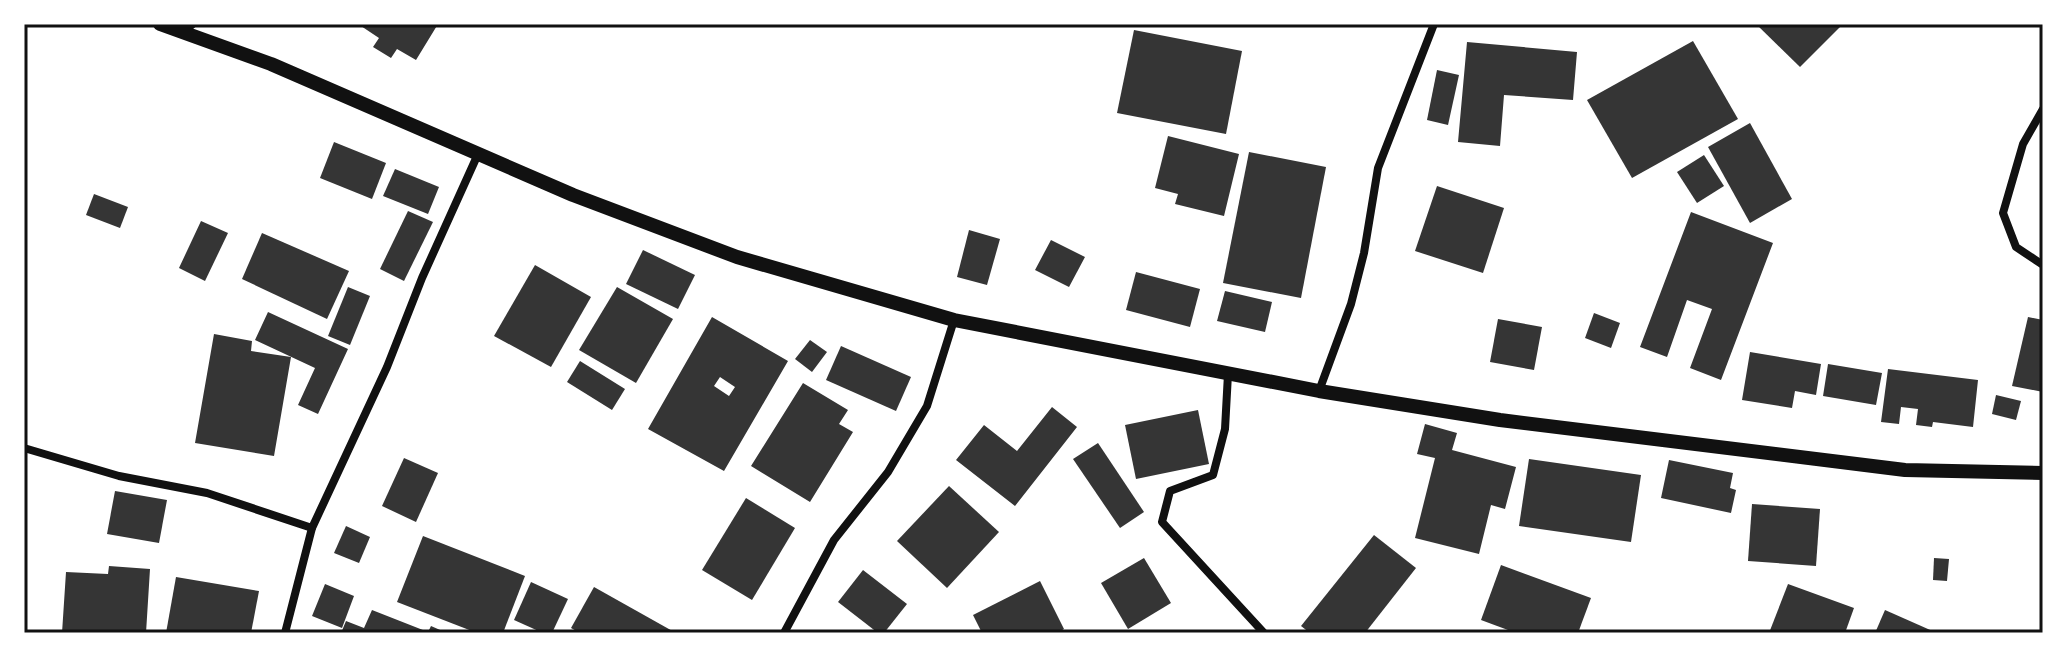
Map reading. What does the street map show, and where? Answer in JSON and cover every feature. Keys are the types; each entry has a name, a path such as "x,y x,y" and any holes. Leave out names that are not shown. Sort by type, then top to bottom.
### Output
{"street":[{"path":"160,24 188,28 573,195 737,257 954,320 1319,391 1500,420 1905,470 2043,473"},
{"path":"1319,391 1351,304 1364,253 1378,168 1434,24"},
{"path":"2043,109 2023,144 2003,213 2016,247 2043,265"},
{"path":"285,633 312,528 387,367 422,278 478,154"},
{"path":"784,633 834,540 888,472 927,406 954,320"},
{"path":"1228,374 1225,429 1213,475 1170,491 1162,522 1264,633"},
{"path":"24,448 119,476 207,493 312,528"}],"building":[{"path":"358,24 438,24 416,60 397,49 391,58 373,47 379,38"},
{"path":"1756,24 1843,24 1800,67"},
{"path":"1134,30 1242,51 1226,134 1117,113"},
{"path":"1693,41 1738,119 1632,178 1587,100"},
{"path":"1467,42 1577,52 1573,100 1504,95 1500,146 1458,142"},
{"path":"1437,70 1459,75 1448,125 1427,120"},
{"path":"1750,123 1792,199 1750,223 1708,147"},
{"path":"1168,136 1239,154 1224,216 1175,204 1178,194 1155,188"},
{"path":"334,142 386,163 372,199 320,178"},
{"path":"1249,152 1326,167 1301,298 1223,283"},
{"path":"1704,155 1724,186 1697,203 1677,172"},
{"path":"395,169 439,187 428,214 383,196"},
{"path":"1437,186 1504,208 1483,273 1415,251"},
{"path":"94,194 128,207 120,228 86,215"},
{"path":"408,211 433,222 404,281 380,269"},
{"path":"1691,212 1773,243 1721,380 1690,368 1712,309 1687,300 1667,357 1640,347"},
{"path":"201,221 228,233 205,281 179,268"},
{"path":"969,230 1000,239 987,285 957,277"},
{"path":"262,233 349,271 327,319 242,279"},
{"path":"1051,240 1085,257 1069,287 1035,270"},
{"path":"643,250 695,275 678,309 626,284"},
{"path":"535,265 591,297 551,367 494,336"},
{"path":"1136,272 1200,289 1190,327 1126,310"},
{"path":"348,287 370,296 350,345 328,336"},
{"path":"617,287 673,319 636,383 579,350"},
{"path":"1225,291 1272,302 1265,332 1217,321"},
{"path":"268,312 348,349 318,414 298,405 315,368 255,340"},
{"path":"1594,313 1620,323 1611,348 1585,338"},
{"path":"712,317 788,361 724,471 648,429","holes":["720,377 735,387 729,396 714,386"]},
{"path":"2028,317 2043,320 2043,392 2012,386"},
{"path":"1498,319 1542,327 1534,370 1490,362"},
{"path":"214,334 252,341 251,351 291,357 274,456 195,443"},
{"path":"810,340 827,352 812,372 795,359"},
{"path":"841,346 911,377 896,411 826,380"},
{"path":"1750,352 1821,364 1816,395 1795,391 1792,408 1742,400"},
{"path":"580,361 625,389 612,410 567,382"},
{"path":"1828,364 1882,373 1876,405 1823,396"},
{"path":"1888,369 1978,380 1973,427 1933,422 1932,427 1916,425 1918,409 1901,407 1899,424 1881,422"},
{"path":"803,383 848,410 839,424 853,432 810,502 751,466"},
{"path":"1996,395 2021,401 2016,420 1992,414"},
{"path":"1052,407 1077,427 1015,506 956,460 984,425 1017,451"},
{"path":"1198,410 1209,464 1136,479 1125,425"},
{"path":"1425,424 1457,433 1452,450 1516,467 1505,509 1491,505 1479,554 1415,538 1435,458 1417,454"},
{"path":"1098,443 1144,512 1120,528 1073,459"},
{"path":"404,458 438,473 416,522 382,506"},
{"path":"1529,459 1641,475 1631,542 1519,526"},
{"path":"1669,460 1733,473 1730,488 1736,490 1731,513 1661,498"},
{"path":"949,486 999,532 947,588 897,541"},
{"path":"115,491 167,500 159,543 107,534"},
{"path":"746,498 795,528 752,600 702,570"},
{"path":"1752,504 1820,509 1816,566 1748,561"},
{"path":"346,526 370,537 359,563 334,553"},
{"path":"1374,535 1416,568 1365,633 1310,633 1301,626"},
{"path":"423,536 525,576 503,633 477,633 397,602"},
{"path":"1144,558 1171,603 1128,629 1101,583"},
{"path":"1934,558 1949,559 1947,581 1933,580"},
{"path":"1501,565 1591,598 1578,633 1516,633 1481,620"},
{"path":"109,566 150,569 146,633 62,633 66,572 108,574"},
{"path":"863,570 907,604 884,633 878,633 838,602"},
{"path":"176,577 259,591 251,633 166,633"},
{"path":"1040,581 1064,629 1057,633 982,633 973,615"},
{"path":"531,582 568,599 552,633 543,633 514,620"},
{"path":"325,584 354,596 342,628 312,616"},
{"path":"1788,584 1854,608 1845,633 1769,633"},
{"path":"594,587 676,633 580,633 571,628"},
{"path":"372,610 428,632 431,626 447,633 341,633 346,621 364,628"},
{"path":"1885,610 1937,633 1875,633"}]}
